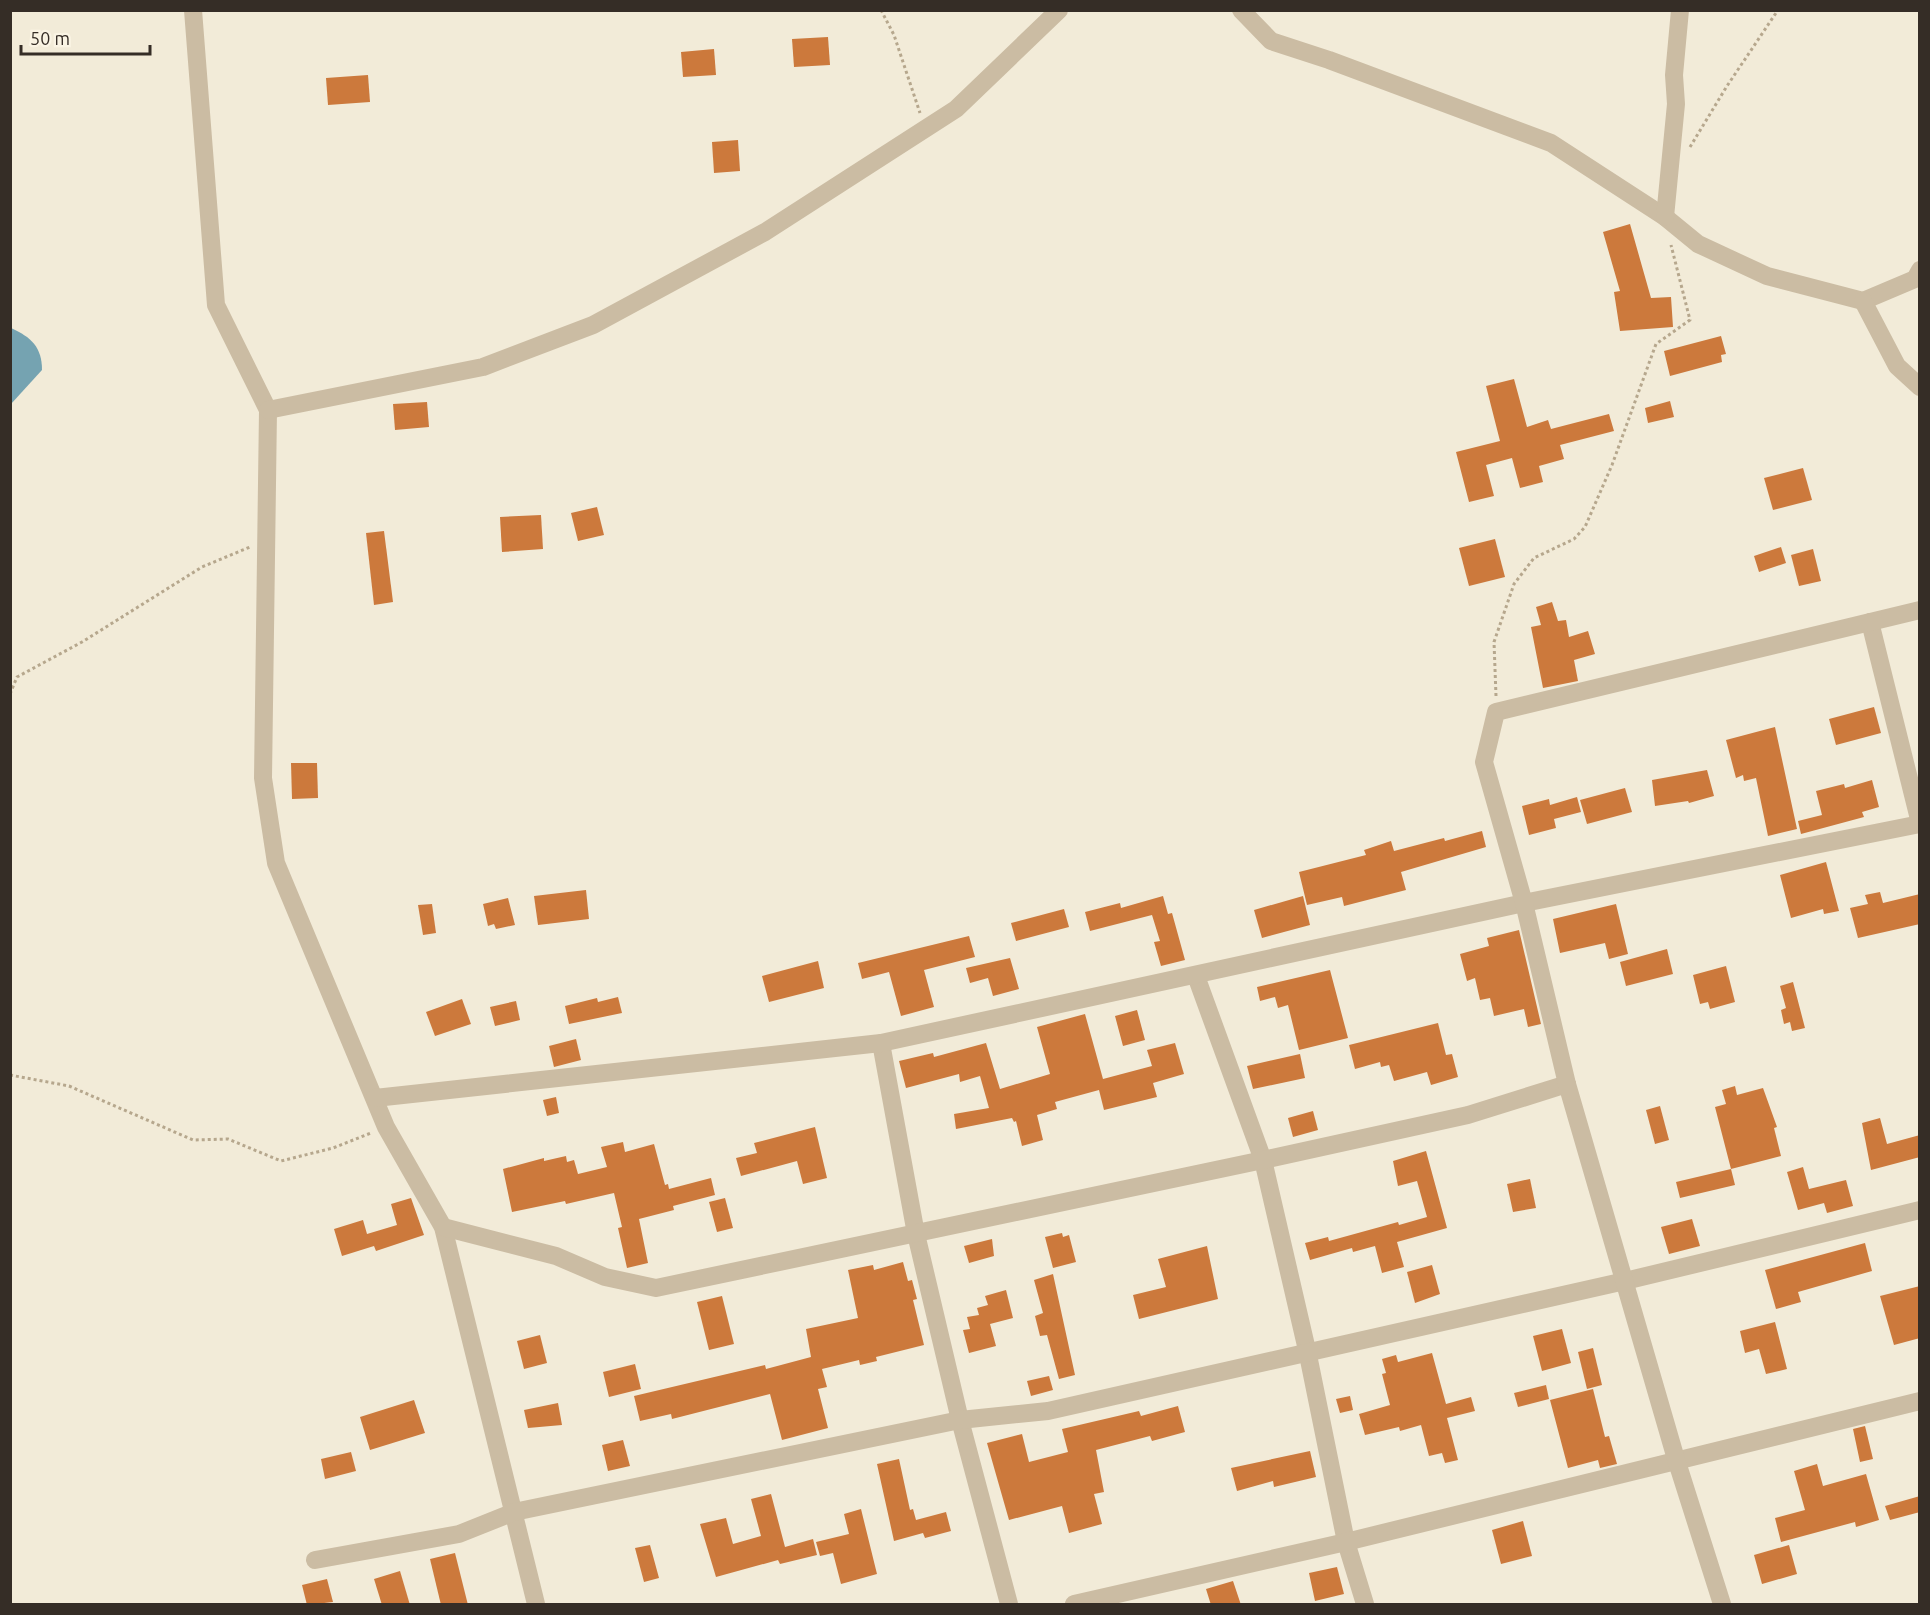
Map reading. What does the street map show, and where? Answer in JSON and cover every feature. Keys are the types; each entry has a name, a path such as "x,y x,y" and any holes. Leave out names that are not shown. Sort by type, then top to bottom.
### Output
{"street":[{"path":"194,10 216,305 268,410 262,778 276,863 386,1126 443,1227 536,1605"},
{"path":"268,410 483,367 593,325 765,232 956,109 1059,10"},
{"path":"1241,10 1271,41 1329,60 1551,143 1665,217 1698,244 1767,276 1863,302 1915,279 1920,270"},
{"path":"1665,217 1676,104 1674,75 1680,10"},
{"path":"1863,302 1898,366 1920,387"},
{"path":"1722,1605 1676,1459 1567,1084 1524,903 1484,762 1496,712 1920,610"},
{"path":"375,1098 881,1043 1524,903 1920,823 1870,622"},
{"path":"1196,976 1263,1160 1307,1350 1346,1542 1365,1605"},
{"path":"881,1043 916,1234 960,1420 1010,1605"},
{"path":"443,1227 556,1256 605,1277 656,1288 1468,1115 1567,1084"},
{"path":"315,1560 459,1534 514,1512 960,1420 1047,1411 1307,1350 1625,1281 1920,1210"},
{"path":"1074,1605 1346,1542 1676,1459 1920,1401"}],"path":[{"path":"881,10 894,35 926,129"},
{"path":"1685,157 1726,86 1778,10"},
{"path":"1496,712 1494,642 1514,584 1534,558 1574,539 1585,527 1612,465 1656,344 1690,320 1665,217"},
{"path":"10,694 17,677 82,642 202,567 267,540"},
{"path":"10,1075 69,1086 193,1140 228,1139 281,1161 333,1148 386,1126"}],"water":[{"path":"11,328 30,339 34,344 40,355 42,370 11,404"}],"building":[{"path":"828,37 830,65 794,67 792,39"},
{"path":"714,49 716,75 683,77 681,52"},
{"path":"368,75 370,102 328,105 326,78"},
{"path":"738,140 740,171 714,173 712,142"},
{"path":"1630,224 1651,298 1671,297 1673,327 1620,331 1614,292 1620,291 1603,232"},
{"path":"1721,336 1726,354 1721,355 1722,362 1670,376 1664,351"},
{"path":"1514,379 1527,427 1548,420 1551,429 1609,414 1614,431 1560,445 1564,459 1539,466 1543,482 1520,488 1512,458 1486,465 1494,496 1469,502 1456,452 1500,441 1486,386"},
{"path":"1670,401 1674,417 1648,423 1645,408"},
{"path":"427,402 429,427 395,430 393,404"},
{"path":"1803,468 1812,500 1773,510 1764,478"},
{"path":"597,507 604,535 578,541 571,513"},
{"path":"541,515 543,549 502,552 500,517"},
{"path":"384,531 393,602 374,605 366,533"},
{"path":"1495,539 1505,577 1469,586 1459,548"},
{"path":"1781,547 1786,563 1759,572 1754,556"},
{"path":"1813,549 1821,581 1799,586 1791,555"},
{"path":"1552,602 1558,621 1566,620 1569,637 1588,631 1595,654 1574,660 1578,681 1543,688 1531,627 1541,625 1536,607"},
{"path":"1874,707 1881,733 1836,745 1829,719"},
{"path":"1775,727 1797,829 1768,836 1756,778 1744,781 1743,775 1736,778 1726,740"},
{"path":"291,763 317,763 318,798 292,799"},
{"path":"1707,770 1714,796 1689,803 1688,801 1655,806 1652,780"},
{"path":"1872,780 1879,807 1862,812 1864,817 1801,834 1798,821 1822,815 1816,791 1844,784 1845,788"},
{"path":"1625,788 1632,812 1587,824 1580,800"},
{"path":"1577,797 1581,812 1554,819 1556,828 1529,835 1522,806 1549,799 1550,805"},
{"path":"1482,831 1486,847 1401,872 1406,890 1344,906 1342,897 1307,905 1299,872 1366,855 1364,850 1391,841 1394,851"},
{"path":"1826,862 1839,911 1824,914 1823,909 1791,918 1780,875"},
{"path":"586,890 589,919 538,925 534,896"},
{"path":"1880,892 1883,903 1920,894 1920,924 1858,938 1850,908 1868,904 1865,895"},
{"path":"1163,896 1168,914 1172,913 1185,960 1161,966 1154,942 1160,941 1152,915 1090,931 1085,912 1120,903 1121,908"},
{"path":"1303,896 1310,925 1262,938 1254,910"},
{"path":"508,898 515,925 496,929 494,924 488,926 483,904"},
{"path":"432,904 436,933 423,935 418,905"},
{"path":"1616,904 1628,954 1609,959 1605,943 1560,953 1553,919"},
{"path":"1064,909 1069,927 1016,941 1011,923"},
{"path":"1519,930 1541,1024 1528,1027 1524,1009 1494,1016 1490,998 1480,1000 1475,978 1467,981 1460,954 1489,946 1487,938"},
{"path":"969,936 975,957 924,970 934,1007 901,1016 889,972 862,979 858,963"},
{"path":"1667,949 1673,974 1626,986 1620,962"},
{"path":"1010,958 1019,989 993,996 988,978 970,983 966,968"},
{"path":"818,961 824,988 769,1002 762,976"},
{"path":"1726,966 1735,1002 1710,1009 1708,1002 1700,1004 1693,975"},
{"path":"1330,970 1348,1038 1299,1050 1288,1005 1278,1008 1275,997 1260,1001 1257,987"},
{"path":"1793,982 1805,1028 1792,1031 1790,1022 1784,1024 1781,1010 1786,1008 1780,986"},
{"path":"618,997 622,1013 569,1024 565,1006 597,998 598,1002"},
{"path":"462,999 471,1024 435,1036 426,1012"},
{"path":"516,1001 520,1020 495,1026 490,1007"},
{"path":"1137,1010 1145,1040 1123,1046 1115,1016"},
{"path":"1085,1014 1103,1079 1152,1066 1147,1050 1175,1043 1184,1074 1153,1083 1157,1097 1104,1110 1099,1090 1055,1102 1057,1109 1037,1115 1043,1140 1022,1146 1016,1121 1014,1122 1012,1118 956,1129 954,1114 989,1108 980,1076 960,1082 959,1074 906,1088 899,1061 933,1053 934,1057 986,1043 1000,1089 1050,1074 1037,1027"},
{"path":"1438,1023 1446,1055 1452,1054 1458,1077 1431,1085 1427,1072 1394,1081 1389,1065 1381,1067 1380,1062 1355,1069 1349,1045"},
{"path":"576,1039 581,1060 554,1067 549,1046"},
{"path":"1300,1054 1305,1078 1253,1089 1247,1066"},
{"path":"1735,1086 1737,1095 1763,1088 1777,1127 1774,1128 1781,1156 1731,1169 1715,1107 1726,1104 1722,1090"},
{"path":"556,1097 559,1113 547,1116 543,1100"},
{"path":"1660,1106 1669,1140 1655,1144 1646,1110"},
{"path":"1313,1111 1318,1130 1293,1137 1288,1118"},
{"path":"1880,1118 1887,1144 1920,1135 1920,1157 1871,1170 1862,1123"},
{"path":"815,1127 827,1178 803,1184 797,1161 741,1176 736,1158 757,1153 754,1143"},
{"path":"623,1142 625,1152 654,1144 665,1185 668,1184 669,1189 711,1178 715,1195 673,1206 674,1210 639,1219 648,1263 627,1268 618,1228 622,1227 614,1193 566,1204 565,1201 512,1212 503,1169 544,1158 544,1161 566,1156 567,1162 574,1160 578,1174 607,1167 601,1147"},
{"path":"1426,1151 1447,1228 1397,1242 1404,1267 1382,1273 1375,1246 1353,1252 1352,1248 1310,1260 1305,1243 1328,1237 1329,1241 1398,1222 1399,1225 1427,1217 1417,1181 1398,1186 1393,1161"},
{"path":"1803,1167 1809,1189 1846,1180 1853,1206 1827,1213 1824,1203 1798,1210 1787,1172"},
{"path":"1731,1169 1735,1185 1680,1198 1676,1182"},
{"path":"1530,1179 1536,1208 1513,1212 1507,1184"},
{"path":"411,1198 424,1235 376,1251 374,1246 342,1256 334,1229 363,1220 367,1234 397,1225 391,1204"},
{"path":"725,1198 733,1228 717,1232 709,1202"},
{"path":"1692,1219 1700,1246 1669,1254 1661,1227"},
{"path":"1062,1233 1063,1237 1069,1235 1076,1262 1053,1268 1045,1237"},
{"path":"992,1239 994,1256 969,1263 964,1246"},
{"path":"1865,1243 1872,1271 1798,1292 1801,1302 1776,1309 1765,1270"},
{"path":"1207,1246 1218,1299 1139,1319 1133,1295 1166,1287 1158,1259"},
{"path":"903,1262 908,1281 912,1280 917,1299 913,1300 924,1345 876,1357 877,1361 860,1365 859,1360 822,1369 827,1387 818,1389 828,1428 782,1440 770,1394 672,1419 671,1414 640,1421 634,1396 765,1365 766,1369 811,1357 806,1329 858,1318 848,1270 873,1265 874,1270"},
{"path":"1432,1265 1440,1294 1415,1303 1407,1272"},
{"path":"1053,1274 1075,1375 1059,1379 1047,1335 1040,1336 1035,1316 1043,1313 1034,1280"},
{"path":"1920,1286 1920,1338 1894,1345 1880,1296"},
{"path":"1006,1290 1013,1318 990,1324 996,1346 969,1353 963,1330 970,1329 967,1317 979,1315 977,1308 988,1305 985,1296"},
{"path":"722,1296 734,1344 709,1350 697,1302"},
{"path":"1775,1322 1787,1369 1766,1374 1759,1349 1745,1353 1740,1331"},
{"path":"1562,1329 1571,1363 1542,1371 1533,1336"},
{"path":"540,1335 547,1363 524,1369 517,1341"},
{"path":"1593,1348 1602,1385 1587,1389 1578,1352"},
{"path":"1432,1353 1446,1404 1471,1397 1475,1411 1447,1418 1458,1460 1445,1463 1442,1453 1429,1456 1421,1425 1400,1431 1399,1427 1365,1435 1359,1414 1390,1405 1382,1374 1386,1373 1382,1359 1396,1355 1398,1362"},
{"path":"635,1364 641,1389 609,1397 603,1372"},
{"path":"1049,1376 1053,1390 1031,1396 1027,1381"},
{"path":"1546,1385 1549,1399 1518,1407 1514,1393"},
{"path":"1593,1389 1605,1437 1609,1436 1617,1464 1600,1468 1598,1460 1568,1468 1550,1400"},
{"path":"1350,1396 1353,1410 1340,1413 1336,1399"},
{"path":"414,1400 425,1433 370,1450 360,1417"},
{"path":"558,1403 562,1425 528,1428 524,1410"},
{"path":"1178,1406 1185,1432 1152,1441 1150,1436 1096,1450 1104,1492 1094,1494 1102,1524 1069,1533 1062,1506 1009,1520 987,1443 1022,1434 1029,1462 1068,1452 1062,1429 1139,1411 1141,1416"},
{"path":"1865,1426 1873,1459 1860,1462 1853,1429"},
{"path":"623,1440 630,1466 608,1471 602,1445"},
{"path":"1310,1451 1316,1477 1274,1487 1273,1481 1237,1491 1231,1468"},
{"path":"351,1452 356,1471 325,1479 321,1459"},
{"path":"899,1459 910,1510 913,1509 916,1520 946,1512 951,1531 925,1538 923,1533 894,1541 877,1464"},
{"path":"1817,1464 1823,1486 1866,1474 1879,1520 1856,1527 1855,1522 1781,1542 1775,1518 1805,1510 1794,1471"},
{"path":"771,1494 785,1547 813,1539 817,1555 780,1564 778,1560 716,1577 700,1524 726,1518 733,1544 761,1536 751,1499"},
{"path":"1920,1496 1920,1512 1890,1520 1885,1506"},
{"path":"861,1509 877,1574 841,1584 833,1553 820,1556 816,1542 849,1534 844,1514"},
{"path":"1523,1521 1532,1556 1501,1564 1492,1530"},
{"path":"650,1545 659,1578 644,1582 635,1548"},
{"path":"1789,1545 1797,1574 1762,1584 1754,1555"},
{"path":"455,1553 468,1605 441,1605 430,1559"},
{"path":"1337,1567 1344,1594 1315,1601 1309,1573"},
{"path":"400,1571 410,1605 382,1605 374,1579"},
{"path":"327,1579 333,1602 307,1605 302,1585"},
{"path":"1233,1581 1241,1605 1211,1605 1206,1589"}]}
